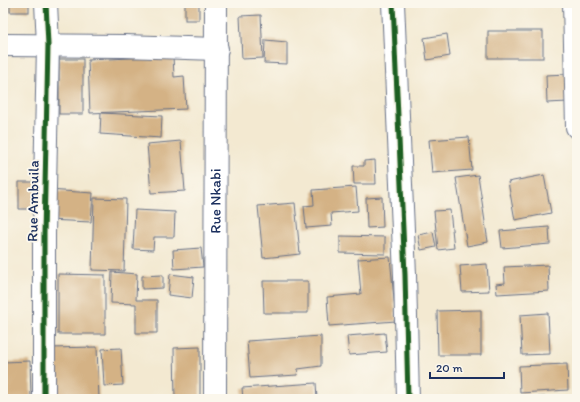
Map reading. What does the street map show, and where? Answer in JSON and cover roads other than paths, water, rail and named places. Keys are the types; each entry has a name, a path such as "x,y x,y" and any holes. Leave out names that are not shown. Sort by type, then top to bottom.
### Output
{"street":[{"name":"Rue Ambuila","path":"44,399 44,234 48,45 46,3"},
{"name":"Rue Nkabi","path":"215,399 216,3"},
{"path":"393,3 405,267 408,399"},
{"path":"574,3 577,127"},
{"path":"3,45 217,49"}]}
